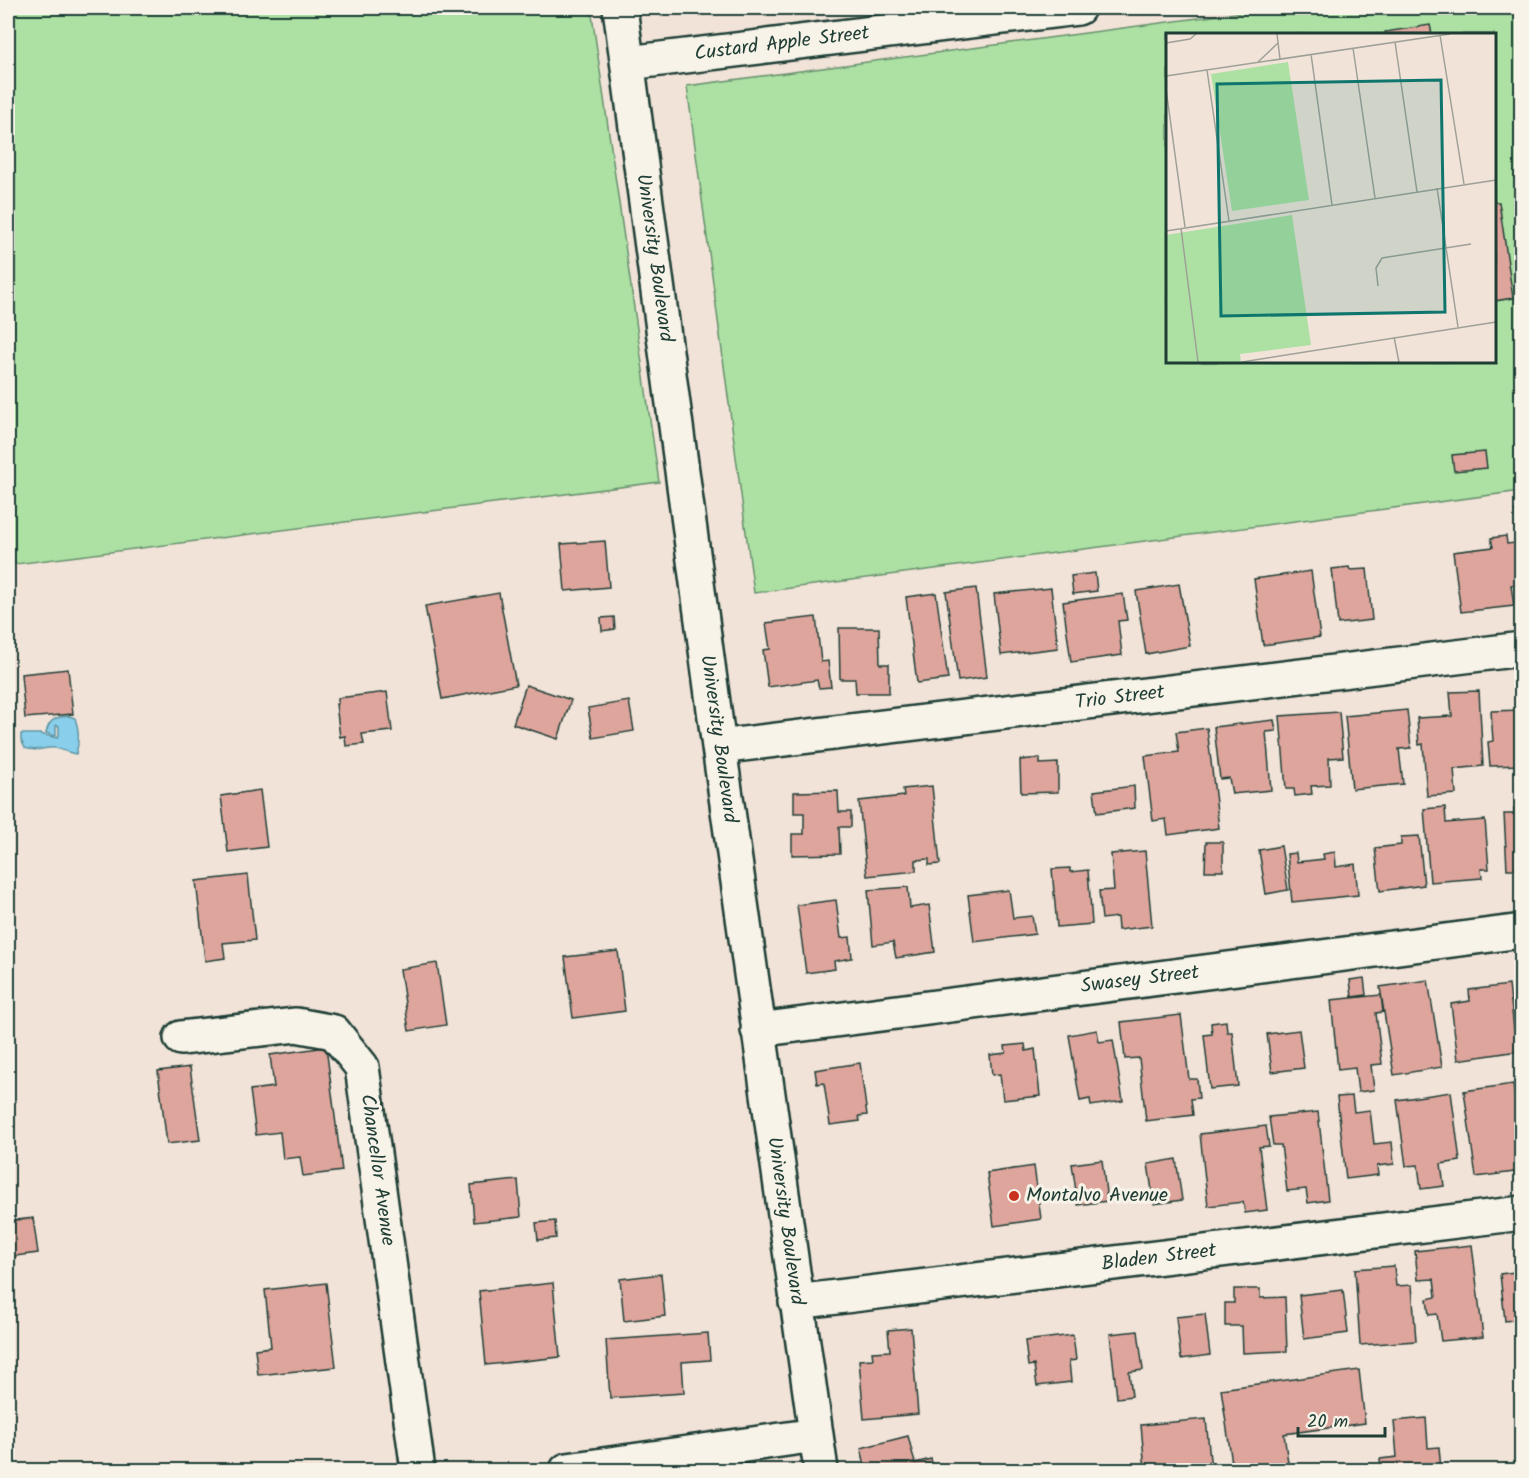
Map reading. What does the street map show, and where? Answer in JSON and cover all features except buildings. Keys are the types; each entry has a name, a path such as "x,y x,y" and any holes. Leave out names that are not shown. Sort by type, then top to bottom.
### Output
{"street":[{"name":"University Boulevard","path":"620,8 719,747 821,1470"},
{"name":"Custard Apple Street","path":"628,63 1078,8"},
{"name":"Trio Street","path":"719,747 1521,649"},
{"name":"Swasey Street","path":"758,1030 1521,931"},
{"name":"Chancellor Avenue","path":"181,1038 296,1025 334,1032 362,1067 418,1470"},
{"name":"Bladen Street","path":"796,1302 1521,1213"},
{"path":"567,1470 816,1435"}],"green space":[{"path":"8,8 591,8 659,482 8,565"},
{"path":"1273,8 1521,8 1521,491 754,593 687,86"}],"water":[{"path":"69,716 75,718 77,727 76,754 56,748 34,750 25,748 21,734 40,734 57,738 59,726 56,725 54,736 46,733 49,725 57,718"}],"place":[{"name":"Montalvo Avenue","path":"1014,1196"}]}
